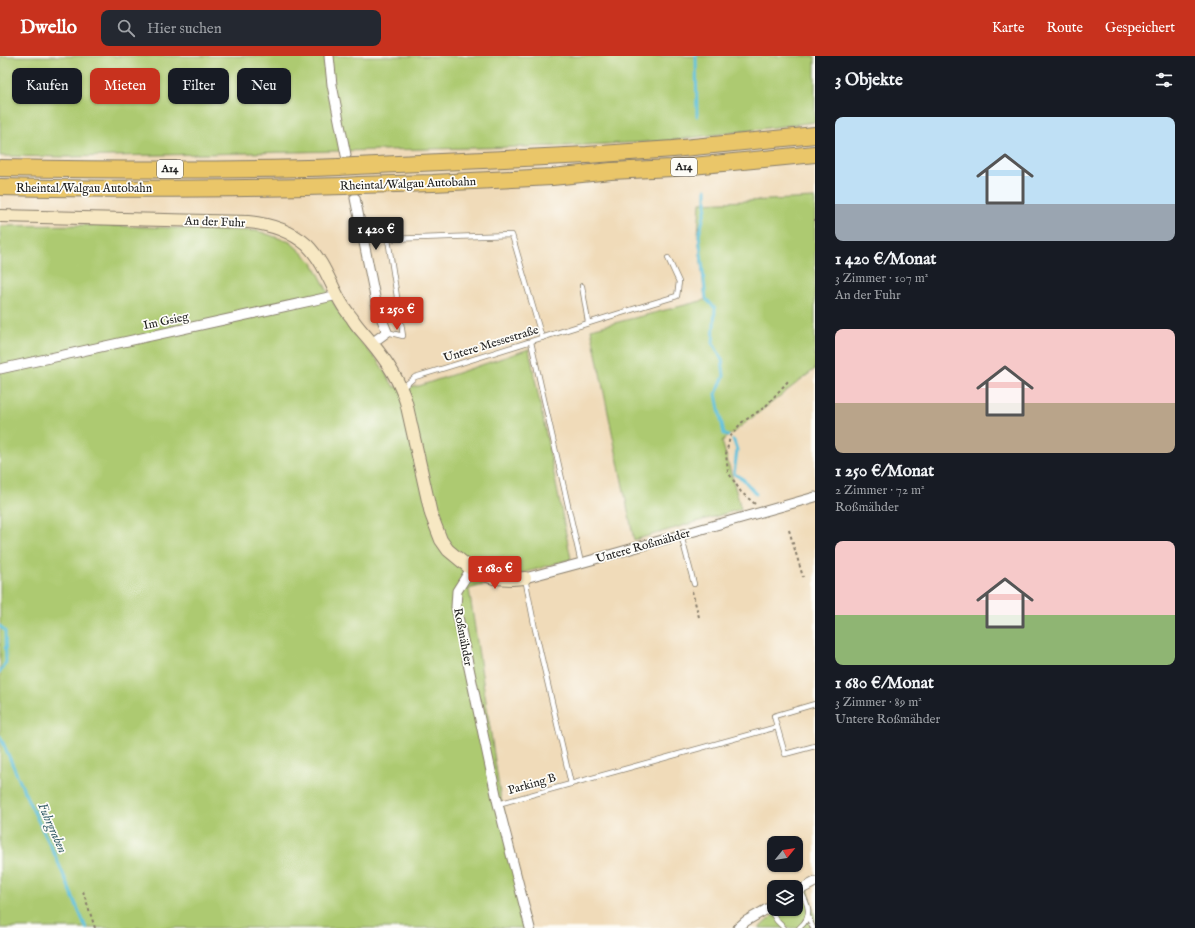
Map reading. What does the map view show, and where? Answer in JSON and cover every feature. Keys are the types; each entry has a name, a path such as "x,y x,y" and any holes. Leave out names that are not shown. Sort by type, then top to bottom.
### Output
{"highway":[{"name":"Rheintal/Walgau Autobahn","path":"0,168 277,169 347,163 586,155 680,148 815,135"},
{"name":"Rheintal/Walgau Autobahn","path":"0,187 281,188 353,190 433,183 552,177 611,171 672,168 815,154"}],"main road":[{"name":"An der Fuhr","path":"0,216 248,222 268,225 285,231 308,246 326,271 352,319 372,343"},
{"path":"372,343 389,364 402,388 431,514 441,540 448,550 471,569"},
{"name":"Untere Roßmähder","path":"471,569 494,578 525,578"}],"street":[{"path":"329,56 332,85 347,163"},
{"path":"353,190 377,308 387,332 372,343"},
{"name":"Im Gsieg","path":"0,370 338,295"},
{"name":"Untere Roßmähder","path":"525,578 815,497"},
{"name":"Roßmähder","path":"471,569 457,590 456,607 498,804 530,928"},
{"path":"803,888 815,882"},
{"path":"738,928 746,921 767,908"}],"lane":[{"path":"387,332 403,336 388,239 512,235 542,338"},
{"name":"Untere Messestraße","path":"402,388 415,378 531,342 588,322 677,296 679,282 668,258"},
{"path":"582,286 588,322"},
{"path":"531,342 581,563"},
{"path":"682,535 694,584"},
{"path":"525,578 535,629 571,784"},
{"path":"815,704 774,716 785,754 815,746"},
{"name":"Parking B","path":"498,804 777,728"},
{"path":"799,928 805,923 809,910 807,903 803,898"},
{"path":"775,916 777,921 784,928"},
{"path":"808,916 813,928"}],"path":[{"path":"765,511 741,492 728,472 726,454 730,437 741,423 765,407 789,380"},
{"path":"789,530 803,577"},
{"path":"83,891 95,928"}],"green space":[{"path":"0,56 815,56 815,122 666,141 564,146 67,157 0,156"},
{"path":"815,198 815,369 722,441 741,509 634,540 591,329 705,300 698,235 700,203"},
{"path":"91,225 258,231 290,242 313,263 337,309 356,337 378,361 394,387 419,386 529,349 571,559 469,589 500,794 528,928 0,928 0,226"},
{"path":"807,885 815,918 815,928 759,928 772,916 803,916 803,888"}],"waterway":[{"path":"696,56 697,116"},
{"path":"706,189 706,207 699,235 706,299 715,308 713,343 722,360 724,376 716,394 724,434 728,436"},
{"path":"733,440 737,450 734,474 743,479 756,494"},
{"name":"Fuhrgraben","path":"0,626 5,631 6,662 0,672"},
{"name":"Fuhrgraben","path":"0,736 28,800 55,855 86,928"}]}
